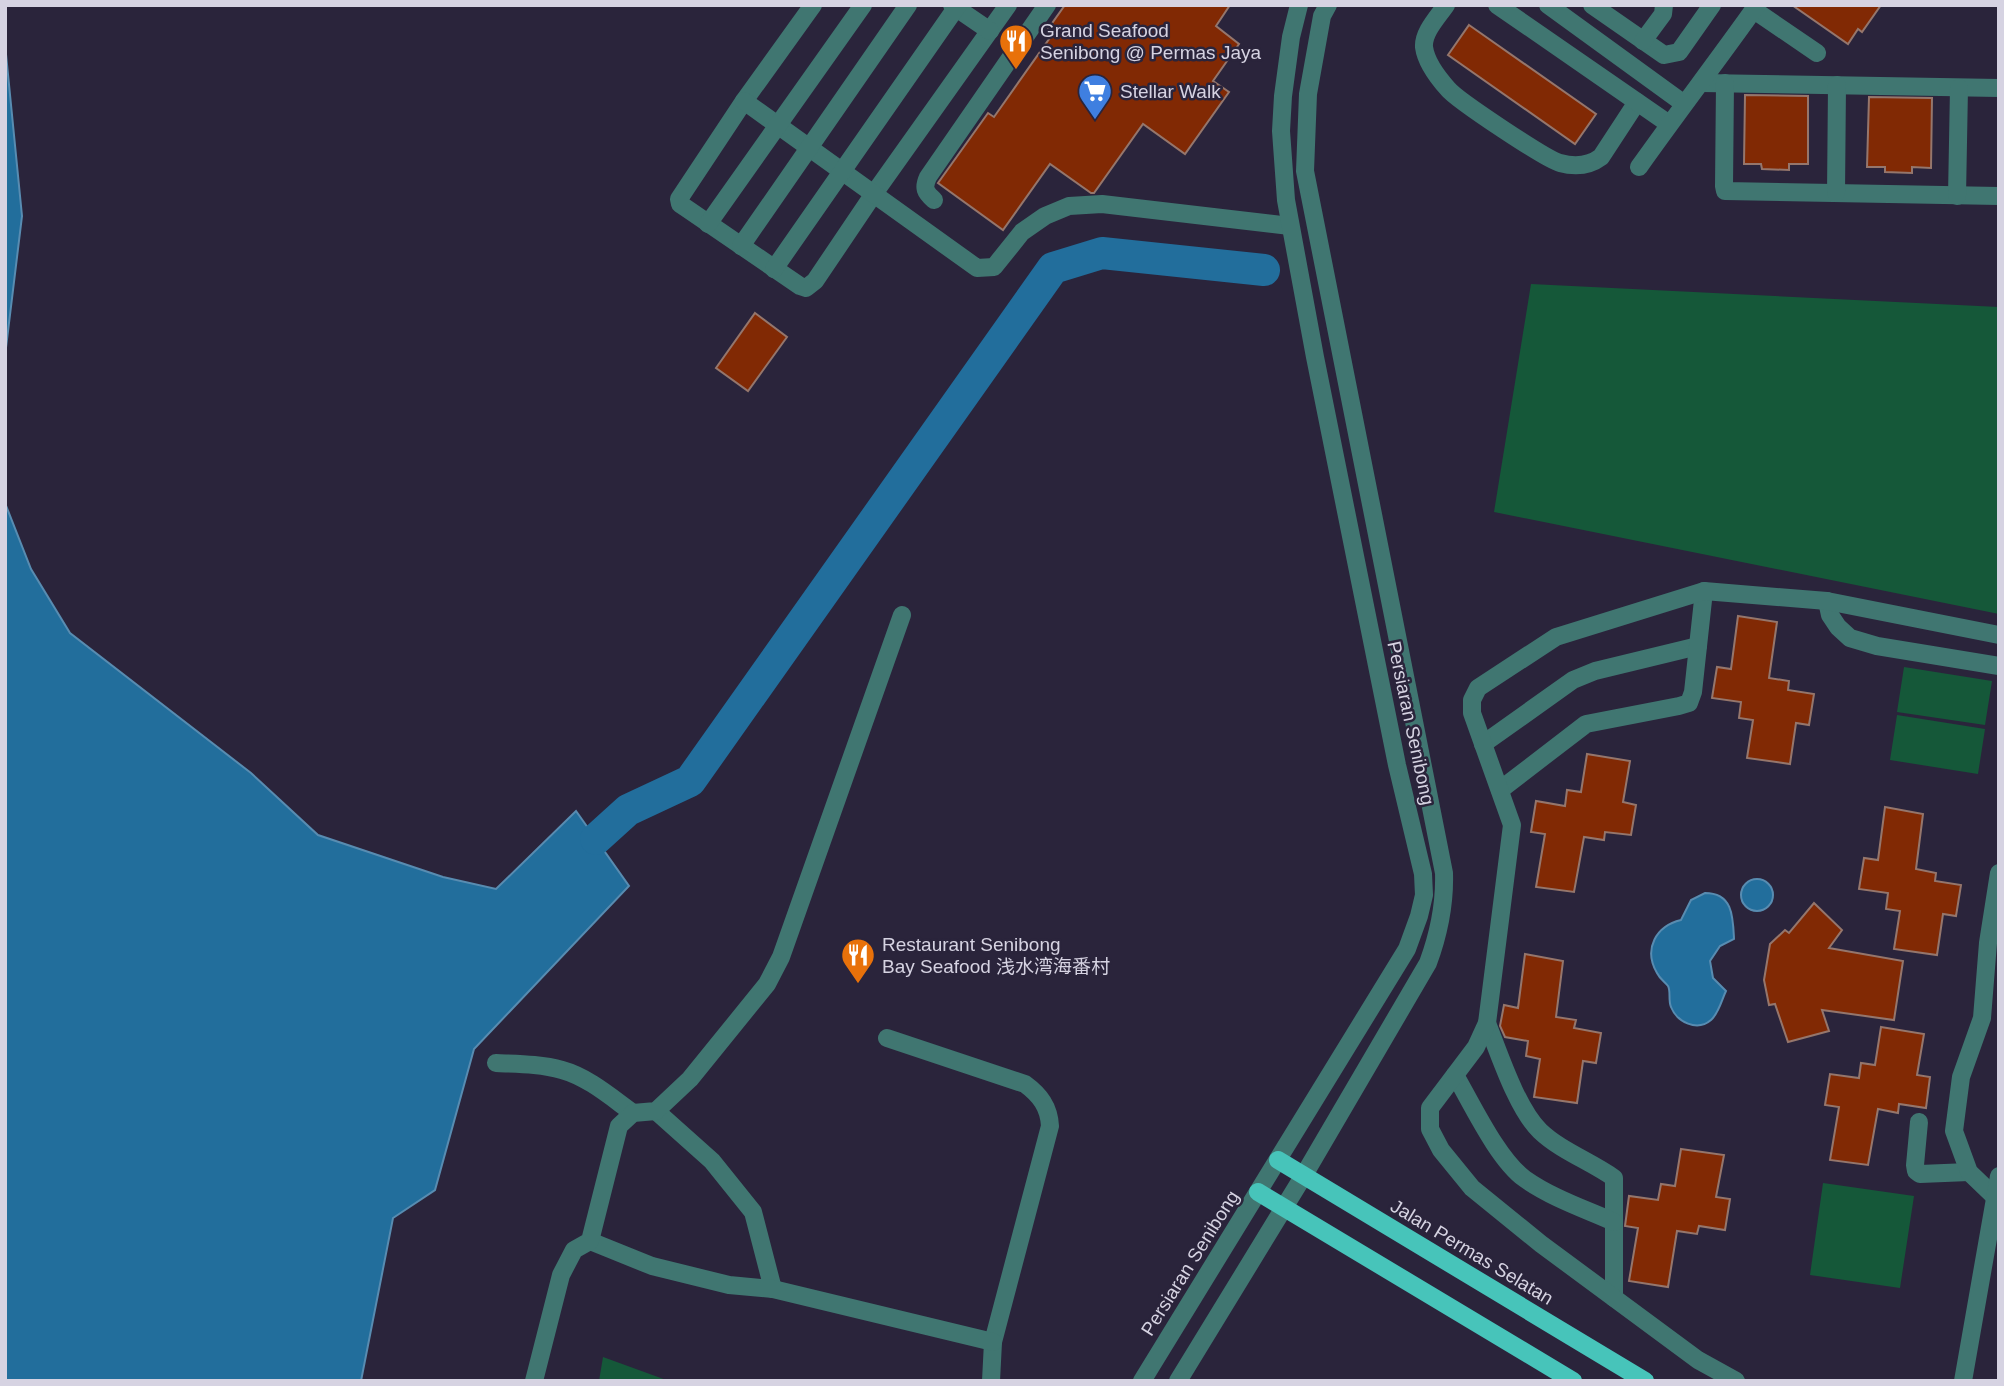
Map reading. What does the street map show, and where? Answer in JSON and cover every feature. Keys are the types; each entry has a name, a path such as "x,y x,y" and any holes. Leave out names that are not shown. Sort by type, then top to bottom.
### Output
{"main road":[{"name":"Jalan Permas Selatan","path":"1278,1160 1645,1381"},
{"path":"1258,1192 1573,1381"}],"street":[{"path":"813,5 680,196 680,204 800,286 809,286 815,281 1008,5"},
{"path":"708,224 863,5"},
{"path":"741,246 908,5"},
{"path":"934,200 925,191 928,177 1047,5"},
{"name":"Persiaran Senibong","path":"1142,1381 1407,949 1424,895 1423,874 1397,765 1291,231 1282,164 1281,131 1288,57 1294,18 1299,5"},
{"name":"Persiaran Senibong","path":"1178,1381 1304,1175 1428,963 1436,940 1445,895 1444,873 1305,171 1305,132 1314,57 1322,16 1328,5"},
{"path":"1446,5 1428,31 1424,46 1428,61 1449,91 1549,159 1571,164 1593,163 1601,157 1637,103"},
{"path":"1497,5 1669,124"},
{"path":"1548,5 1684,103"},
{"path":"1592,5 1664,55 1679,52 1712,5"},
{"path":"1643,41 1663,14 1664,5"},
{"path":"774,269 956,6 990,31"},
{"path":"1639,167 1756,8 1817,53"},
{"path":"1702,83 1999,88"},
{"path":"1725,83 1726,191 1999,197"},
{"path":"1836,193 1837,85"},
{"path":"1957,196 1959,88"},
{"path":"744,101 970,265 984,269 999,263 1023,232 1034,223 1069,206 1085,204 1124,206 1291,231"},
{"path":"1500,790 1586,724 1689,702 1693,692 1704,592"},
{"path":"1736,1381 1698,1360 1541,1244 1472,1188 1441,1150 1430,1129 1430,1108 1476,1047 1487,1023 1512,825 1472,713 1472,700 1478,688 1556,637 1704,592 1827,601 1999,635"},
{"path":"1827,601 1830,615 1838,628 1850,638 1877,646 1999,666"},
{"path":"534,1381 561,1275 574,1250 590,1241 619,1126 633,1113 656,1111 690,1079 767,984 782,957 902,615"},
{"path":"1483,744 1573,680 1595,671 1698,646"},
{"path":"1995,1197 1969,1172 1954,1130 1961,1077 1982,1018 1988,943 1999,873"},
{"path":"1487,1023 1512,1083 1539,1130 1568,1152 1614,1178 1614,1298"},
{"path":"887,1038 1025,1084 1038,1094 1047,1112 1050,1126 993,1342 990,1381"},
{"path":"496,1063 562,1070 585,1081 633,1113"},
{"path":"1455,1075 1503,1156 1523,1178 1544,1191 1614,1222"},
{"path":"656,1111 712,1161 753,1212 773,1289"},
{"path":"1919,1122 1916,1171 1920,1174 1969,1172"},
{"path":"1963,1381 1999,1177"},
{"path":"590,1241 652,1266 729,1284 773,1289 993,1342"}],"green space":[{"path":"1531,284 1999,307 1999,614 1494,512"},
{"path":"1904,667 1992,681 1985,725 1897,712"},
{"path":"1897,715 1985,729 1978,774 1890,760"},
{"path":"1823,1183 1914,1196 1900,1288 1810,1275"},
{"path":"603,1357 669,1381 599,1381"}],"water":[{"path":"5,44 22,216 5,356"},
{"path":"5,503 31,569 70,633 251,773 318,835 443,877 496,889 576,811 629,886 474,1049 435,1190 393,1218 361,1381 5,1381"},
{"path":"1757,879 1768,884 1773,895 1768,906 1757,911 1746,906 1741,895 1746,884"},
{"path":"1705,893 1721,897 1730,908 1734,939 1720,946 1710,961 1713,978 1726,991 1718,1010 1706,1024 1694,1025 1683,1021 1674,1012 1668,986 1658,975 1651,955 1654,940 1659,933 1665,927 1681,920 1691,900"}],"building":[{"name":"Stellar Walk","path":"1065,5 1230,5 1216,26 1239,44 1213,81 1229,92 1185,154 1143,124 1094,193 1050,164 1003,230 938,183 988,113 994,117 1054,32 1048,29"},
{"path":"1792,5 1881,5 1862,32 1858,29 1848,44"},
{"path":"1469,25 1596,114 1575,144 1448,55"},
{"path":"1745,95 1808,96 1808,164 1789,164 1789,170 1762,169 1761,164 1744,164"},
{"path":"1869,97 1932,98 1931,168 1912,167 1912,173 1885,172 1885,167 1867,167"},
{"path":"755,313 787,337 748,391 716,368"},
{"path":"1738,616 1777,622 1769,678 1789,681 1788,690 1814,694 1809,725 1796,723 1790,764 1747,758 1753,720 1739,718 1741,702 1712,698 1717,667 1731,669"},
{"path":"1587,754 1630,761 1623,802 1636,805 1631,835 1605,832 1604,840 1584,837 1574,892 1536,887 1545,834 1531,832 1536,801 1565,806 1567,790 1581,792"},
{"path":"1885,807 1923,814 1916,869 1936,873 1935,881 1961,885 1956,916 1943,914 1937,955 1894,949 1900,911 1886,909 1888,893 1859,889 1864,858 1878,860"},
{"path":"1814,903 1842,930 1829,948 1903,961 1894,1020 1822,1010 1829,1031 1788,1042 1775,1004 1769,1005 1764,980 1770,944 1785,930 1789,933"},
{"path":"1525,954 1563,961 1556,1017 1576,1020 1574,1028 1601,1033 1596,1063 1583,1061 1577,1103 1534,1097 1540,1059 1526,1056 1528,1041 1505,1037 1500,1026 1504,1005 1518,1008"},
{"path":"1881,1027 1924,1034 1917,1075 1930,1077 1926,1108 1899,1104 1898,1113 1878,1109 1868,1165 1830,1160 1839,1107 1825,1105 1830,1074 1859,1078 1861,1063 1875,1065"},
{"path":"1681,1149 1724,1155 1716,1197 1730,1199 1725,1230 1699,1226 1697,1234 1677,1231 1668,1287 1629,1281 1638,1228 1625,1226 1629,1196 1658,1200 1661,1184 1675,1186"}],"waterway":[{"path":"596,839 628,810 690,781 1053,268 1102,253 1264,270"}],"place":[{"name":"Grand Seafood Senibong @ Permas Jaya","path":"1016,71"},
{"name":"Stellar Walk","path":"1095,121"},
{"name":"Restaurant Senibong Bay Seafood 浅水湾海番村","path":"858,985"}]}
